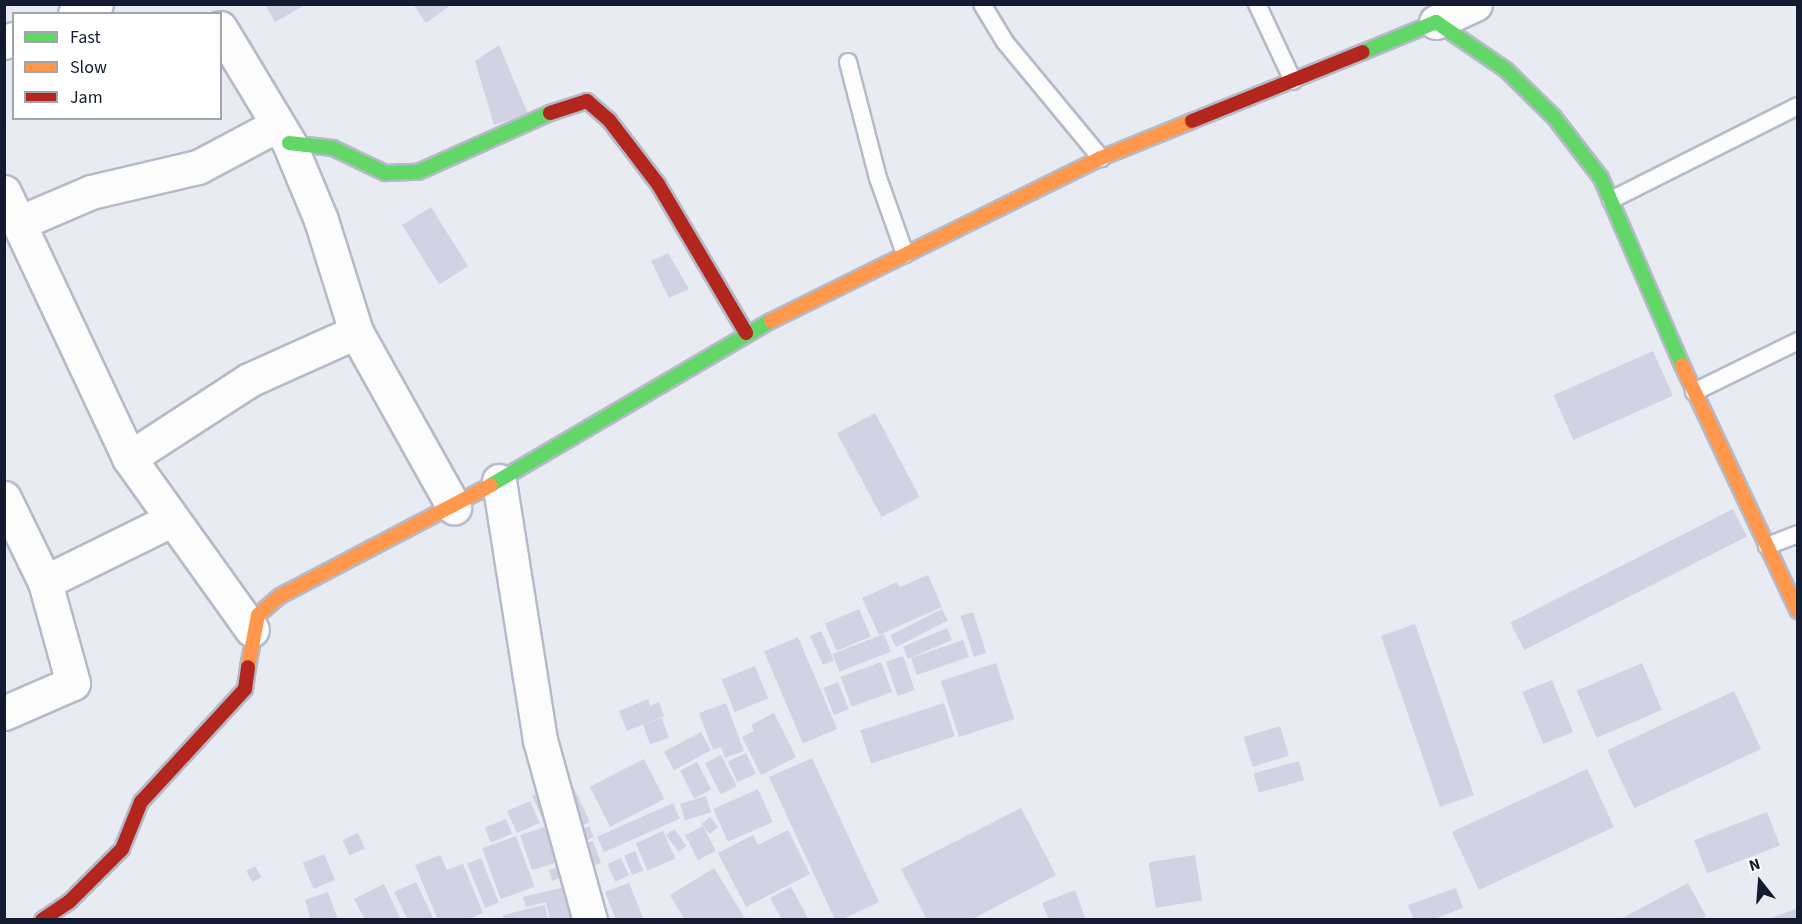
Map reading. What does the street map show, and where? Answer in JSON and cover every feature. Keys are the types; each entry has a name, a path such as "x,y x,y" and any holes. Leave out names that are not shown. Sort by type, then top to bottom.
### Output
{"street":[{"path":"79,12 96,4"},
{"path":"42,920 69,902 122,849 141,802 244,689 252,630 258,615 280,596 454,507 746,333 905,254 1101,159 1475,4"},
{"path":"1436,22 1506,70 1554,117 1601,178 1694,392 1797,611"},
{"path":"222,31 283,134 321,220 356,332 454,507"},
{"path":"21,222 91,192 198,167 283,134 333,148 385,173 418,172 533,118 587,101 609,120 658,184 746,333"},
{"path":"4,192 21,222 129,458 171,520 252,630"},
{"path":"129,458 249,380 356,332"},
{"path":"499,481 520,632 540,740 590,920"},
{"path":"4,498 45,582 73,683 4,713"},
{"path":"45,582 171,520"}],"lane":[{"path":"982,4 1005,42 1101,159"},
{"path":"1257,4 1293,81"},
{"path":"848,62 878,178 905,254"},
{"path":"1611,200 1797,106"},
{"path":"1694,392 1797,341"},
{"path":"1767,546 1797,534"}],"building":[{"path":"265,4 307,4 275,22"},
{"path":"413,4 452,4 426,23"},
{"path":"499,45 528,114 494,125 475,61"},
{"path":"431,207 468,266 439,284 402,225"},
{"path":"668,253 689,289 669,298 651,261"},
{"path":"1653,351 1673,396 1573,440 1553,395"},
{"path":"875,413 920,497 882,517 837,433"},
{"path":"1733,509 1747,537 1524,650 1510,622"},
{"path":"928,575 942,607 879,635 862,598 897,582 900,587"},
{"path":"859,609 871,637 837,651 825,623"},
{"path":"942,609 948,621 896,647 890,635"},
{"path":"973,612 986,653 974,657 961,616"},
{"path":"1415,624 1474,795 1440,807 1381,636"},
{"path":"947,628 952,640 908,659 903,647"},
{"path":"821,631 834,660 823,665 810,636"},
{"path":"884,634 891,652 839,671 833,654"},
{"path":"798,637 837,729 803,744 764,651"},
{"path":"963,640 969,657 917,675 911,658"},
{"path":"903,656 915,690 898,696 886,662"},
{"path":"881,662 892,692 852,707 841,677"},
{"path":"996,663 1014,719 959,737 941,681"},
{"path":"1642,663 1662,710 1597,738 1577,691"},
{"path":"755,666 768,698 735,712 722,679"},
{"path":"1552,680 1573,732 1543,744 1522,692"},
{"path":"838,682 849,709 834,715 823,688"},
{"path":"1734,691 1761,749 1634,808 1607,750"},
{"path":"648,699 650,706 659,702 664,716 627,731 619,711"},
{"path":"726,703 744,751 725,758 721,747 713,750 699,713"},
{"path":"944,703 955,736 871,763 860,730"},
{"path":"774,713 796,757 761,775 742,737 754,731 751,725"},
{"path":"662,718 669,738 650,744 643,725"},
{"path":"1280,726 1289,756 1253,767 1244,737"},
{"path":"701,732 711,751 674,770 664,752"},
{"path":"746,753 756,774 738,782 728,761"},
{"path":"721,755 737,786 721,794 705,763"},
{"path":"812,758 879,902 841,920 835,920 769,777"},
{"path":"644,759 664,799 610,827 590,787"},
{"path":"1299,761 1304,780 1259,792 1254,773"},
{"path":"697,762 711,790 694,798 680,771"},
{"path":"1587,769 1614,827 1479,890 1452,832"},
{"path":"569,778 590,822 562,835 554,820 545,824 532,796"},
{"path":"758,789 773,822 728,842 713,809"},
{"path":"706,796 711,812 685,820 680,804"},
{"path":"530,801 540,823 517,833 507,811"},
{"path":"673,803 680,819 604,852 597,837"},
{"path":"1021,808 1056,875 971,920 927,920 901,869"},
{"path":"1767,812 1780,846 1707,874 1694,840"},
{"path":"710,817 718,827 710,834 701,824"},
{"path":"506,819 512,834 491,842 485,828"},
{"path":"554,824 574,857 532,870 520,835"},
{"path":"589,826 594,837 574,846 569,835"},
{"path":"703,826 716,851 698,860 685,835"},
{"path":"674,829 687,846 679,852 666,835"},
{"path":"788,830 810,874 746,907 718,853 753,835 758,845"},
{"path":"663,831 675,858 648,871 636,843"},
{"path":"358,833 365,849 349,855 342,840"},
{"path":"516,836 534,887 501,899 482,848"},
{"path":"593,841 601,863 552,881 549,870 577,860 573,848"},
{"path":"635,851 643,870 632,875 624,856"},
{"path":"324,854 335,880 314,889 303,863"},
{"path":"440,855 447,870 463,864 483,913 467,920 438,920 415,865"},
{"path":"1195,855 1202,900 1156,908 1149,862"},
{"path":"481,858 499,903 485,908 467,864"},
{"path":"621,858 629,875 615,882 607,864"},
{"path":"255,866 261,877 253,882 246,871"},
{"path":"714,868 746,920 685,920 670,895"},
{"path":"416,882 434,920 408,920 394,892"},
{"path":"581,883 590,920 550,920 546,902 526,907 523,897"},
{"path":"629,883 644,920 616,920 605,892"},
{"path":"1688,883 1706,916 1699,920 1619,920"},
{"path":"384,884 401,920 365,920 354,899"},
{"path":"791,887 809,920 782,920 770,898"},
{"path":"1456,888 1463,908 1432,920 1414,920 1408,905"},
{"path":"1075,890 1086,920 1049,920 1042,903"},
{"path":"328,892 338,920 311,920 305,900"},
{"path":"545,905 548,920 504,920 503,915"},
{"path":"1798,908 1798,920 1769,920 1769,919"}],"traffic: fast":[{"path":"1363,52 1436,22 1506,70 1554,117 1601,178 1682,365"},
{"path":"289,143 333,148 385,173 418,172 550,113"},
{"path":"491,485 771,321"}],"traffic: slow":[{"path":"771,321 1101,158 1192,121"},
{"path":"1682,365 1798,611"},
{"path":"248,667 258,615 280,596 491,485"}],"traffic: jam":[{"path":"1192,121 1363,52"},
{"path":"550,113 587,101 609,120 658,184 746,333"},
{"path":"42,920 69,902 122,849 141,802 245,689 248,667"}]}
